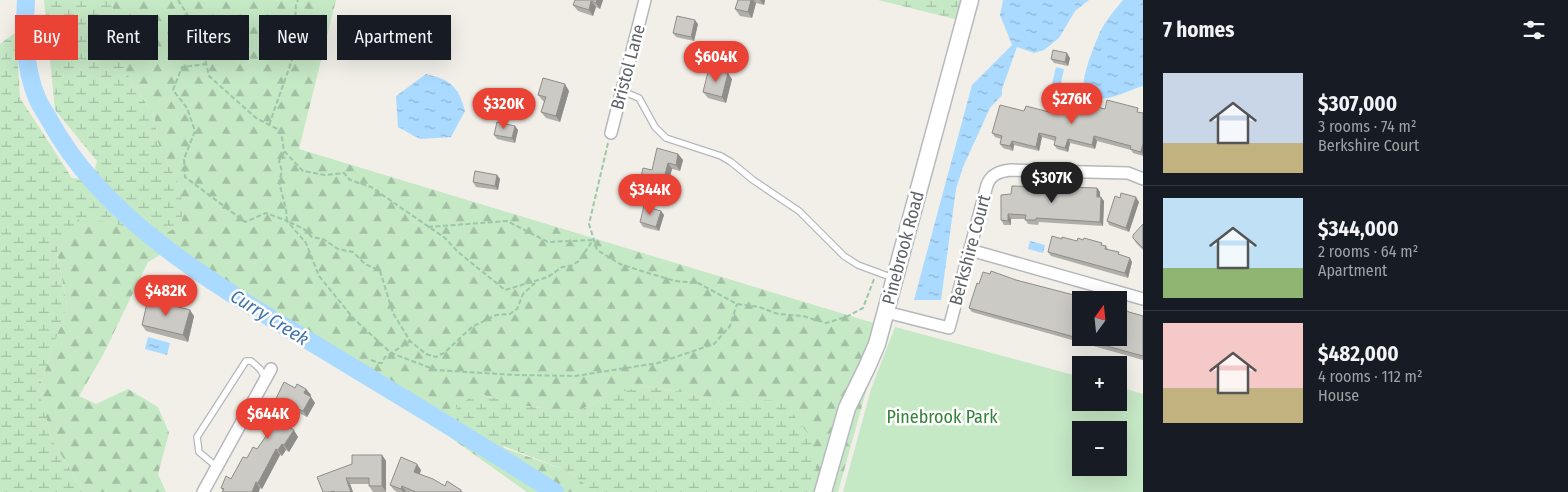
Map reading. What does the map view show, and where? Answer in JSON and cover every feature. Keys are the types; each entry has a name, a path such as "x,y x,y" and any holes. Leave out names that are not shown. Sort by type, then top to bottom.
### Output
{"street":[{"name":"Bristol Lane","path":"611,133 645,0"},
{"name":"Pinebrook Road","path":"823,492 843,417 872,356 886,312 970,0"},
{"name":"Berkshire Court","path":"886,312 949,328 988,181 1000,172 1011,170 1128,173 1143,179"},
{"path":"970,250 1143,299"},
{"path":"203,492 268,374"}],"lane":[{"path":"622,90 639,98 655,127 666,138 721,156 731,162 753,180 809,218 844,256 858,265 895,279"},
{"path":"217,467 198,452 197,437 246,361 251,361 268,374"}],"path":[{"path":"178,0 199,33 209,76 256,118 281,131 284,151 280,161 282,171 279,182 287,221 306,243 320,276 354,319 391,352 436,370 515,375 575,376 658,363 714,344 730,326 737,304"},
{"path":"269,125 293,57 296,4 298,0"},
{"path":"207,64 182,67 173,90 187,108 196,131 184,159 185,177 245,222 266,213 304,229 312,237 323,239 338,249 353,252 366,264 380,271 393,313 410,341 426,354 436,357 444,353 472,326 496,315 510,314 517,309 523,294 537,281"},
{"path":"611,133 589,224 597,250 620,264 675,281 698,283 737,304 759,307 778,314 803,316 826,323 846,317 863,308 876,272"},
{"path":"284,151 302,171 325,175 344,173 350,180 371,187 445,238 480,272 505,290 537,281 554,274 562,268 571,266 579,261 593,240"},
{"path":"428,227 507,221 548,242 593,240"},
{"path":"371,360 382,363 391,352 398,350 400,346 410,341"}],"green space":[{"path":"44,0 113,0 112,15 88,15 88,60 119,60 134,86 154,115 158,143 181,189 182,224 158,238 110,222 79,218 57,252 67,305 39,389 52,440 84,492 0,492 0,44 15,33 15,60 18,60 20,98 72,178 92,180 97,161 55,110 50,60 78,60 78,15 46,15"},
{"path":"113,0 336,0 327,36 327,15 259,15 259,60 321,60 299,149 877,324 818,492 808,492 817,473 753,400 724,403 682,392 645,386 612,394 576,412 525,406 480,394 504,448 568,471 595,492 527,492 398,400 160,255 148,262 103,355 79,396 96,404 128,389 158,407 169,433 158,474 166,492 84,492 52,440 39,389 67,305 57,252 79,217 110,222 158,237 181,189 158,143 154,115 134,86 119,60 158,60 158,15 112,15"},
{"path":"878,0 965,0 959,20"},
{"path":"887,327 890,328 867,388 838,492 828,492 848,419"},
{"name":"Pinebrook Park","path":"895,327 1072,375 1072,411 1127,411 1127,389 1143,394 1143,492 843,492 871,389"},
{"path":"645,386 682,392 724,403 753,400 783,401 812,439 817,474 808,492 595,492 568,471 460,429 456,405 479,394 525,406 576,412 612,394"}],"water":[{"path":"1003,0 1089,0 1075,11 1059,38 1044,50 1034,53 1017,47 1002,89 1002,95 990,108 963,167 956,189 941,300 914,300 972,85 1012,45 1000,15"},
{"path":"1123,0 1143,0 1143,86 1110,98 1094,97 1088,94 1084,87 1087,67 1100,32"},
{"path":"1056,67 1064,69 1060,87 1052,84"},
{"path":"426,74 442,79 452,85 462,102 465,111 451,137 420,139 398,127 396,96"},
{"path":"1030,241 1045,245 1043,253 1028,249"},
{"path":"148,337 170,343 167,355 145,349"}],"building":[{"path":"575,0 597,0 596,3 591,1 589,10 573,5"},
{"path":"738,0 751,0 748,12 735,9"},
{"path":"677,16 695,20 691,37 673,33"},
{"path":"1053,50 1067,53 1065,62 1051,59"},
{"path":"709,68 728,73 722,97 703,92"},
{"path":"543,78 565,84 556,116 541,112 546,97 538,95"},
{"path":"1107,100 1138,108 1137,112 1143,113 1143,143 1141,152 1130,149 1131,146 1094,136 1092,145 1068,139 1065,148 1054,145 1056,137 1039,133 1036,147 1012,141 1010,146 1000,144 1002,136 992,133 1000,105 1024,111 1026,106 1053,113 1055,105 1078,114 1081,103 1105,109"},
{"path":"497,122 515,126 512,138 494,135"},
{"path":"657,148 678,154 676,165 668,163 662,186 640,181 643,168 652,170"},
{"path":"475,171 497,175 495,186 473,182"},
{"path":"1012,186 1047,187 1047,189 1064,189 1064,187 1097,188 1097,197 1101,197 1100,222 1036,218 1036,220 1025,220 1026,215 1008,214 1008,221 1001,220 1001,195 1011,194"},
{"path":"1121,193 1136,197 1126,228 1107,221 1115,196 1120,198"},
{"path":"644,206 661,211 656,227 640,222"},
{"path":"1143,224 1143,248 1133,238 1133,235"},
{"path":"1052,236 1077,241 1078,238 1083,240 1084,238 1102,243 1101,245 1106,246 1105,249 1119,252 1118,254 1130,258 1125,273 1048,252"},
{"path":"991,271 1016,280 1072,295 1072,336 969,308 977,283 979,284 983,272 990,274"},
{"path":"148,299 190,310 183,335 142,325"},
{"path":"1128,311 1143,316 1143,356 1107,346 1128,346"},
{"path":"284,382 295,388 297,384 306,389 304,393 311,397 303,411 294,407 285,425 294,430 284,445 282,444 278,450 276,449 252,492 222,492 224,489 221,488 226,476 231,479 243,457 247,458 253,447 257,449 269,432 259,426 268,415"},
{"path":"352,455 382,455 382,486 369,486 369,478 346,478 351,492 323,492 317,477 352,464"},
{"path":"401,457 417,464 414,472 445,486 447,481 461,490 460,492 416,492 402,486 401,489 390,485"}],"waterway":[{"name":"Curry Creek","path":"26,0 25,37 27,62 38,101 75,160 105,195 176,256 215,283 555,492"}]}
